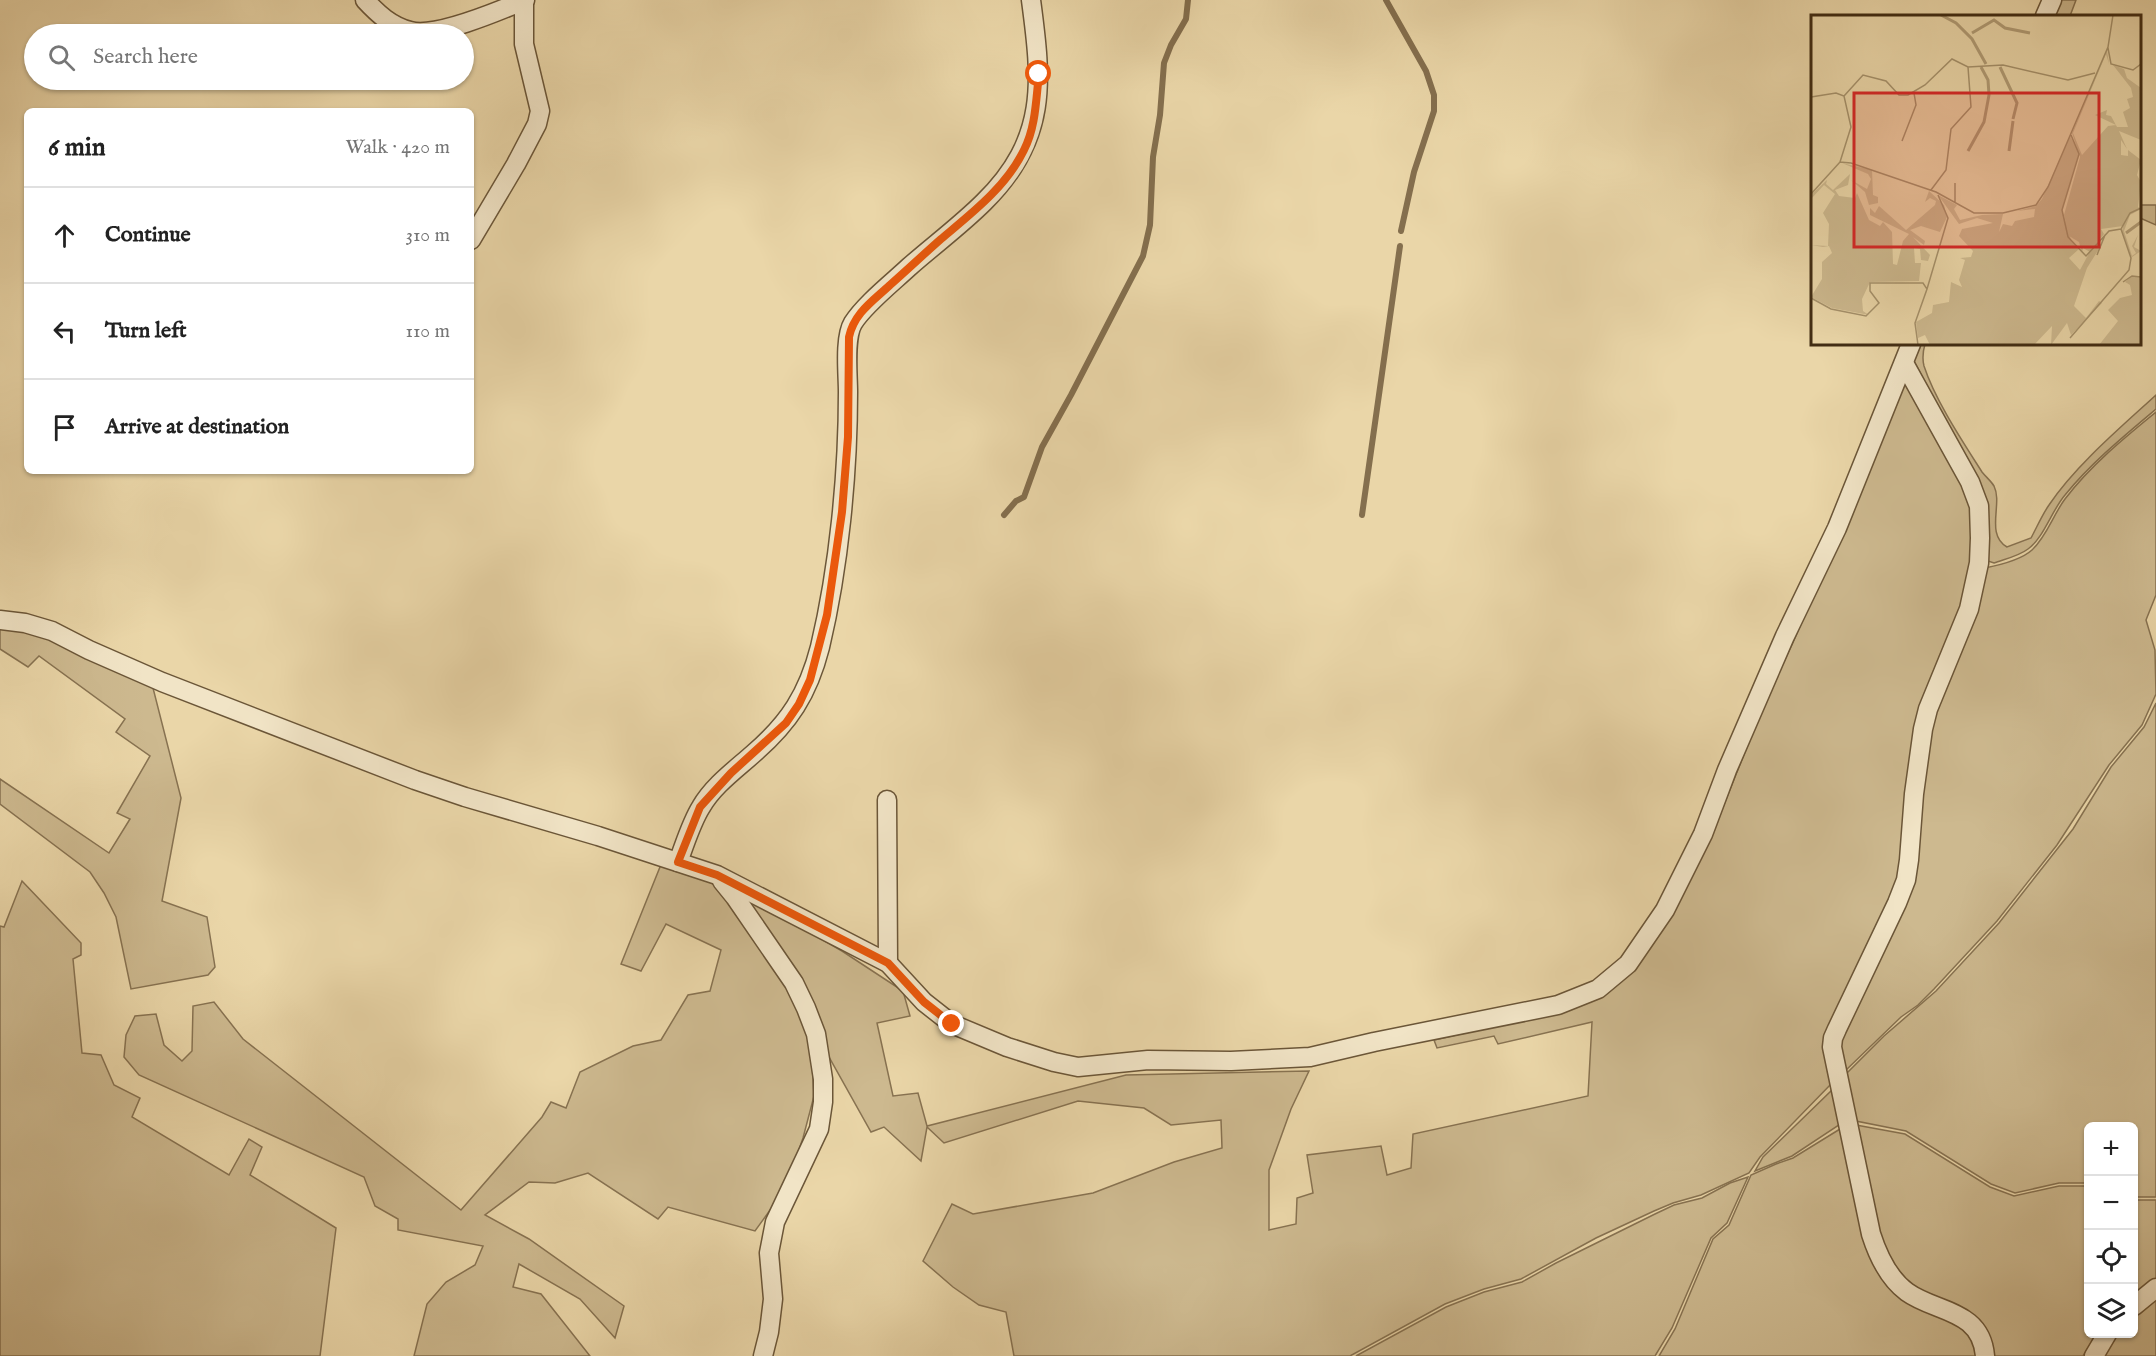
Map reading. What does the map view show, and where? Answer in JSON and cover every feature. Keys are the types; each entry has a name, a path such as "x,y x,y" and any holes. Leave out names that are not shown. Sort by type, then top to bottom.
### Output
{"street":[{"path":"365,0 381,17 393,24"},
{"path":"457,24 524,0 524,44 540,111 537,124 516,164 474,235"},
{"path":"678,862 700,807 731,773 786,723 799,704 810,680 827,615 842,512 848,437 849,346 852,324 926,252 984,202 1009,174 1025,149 1032,128 1039,74 1031,0"},
{"path":"2045,15 2052,0"},
{"path":"0,620 25,623 52,631 162,682 425,783 717,875 888,963 924,1002 952,1024 1007,1047 1078,1067 1148,1060 1230,1061 1310,1058 1374,1042 1558,1005 1598,989 1628,964 1665,910 1703,834 1727,770 1785,636 1837,528 1911,345"},
{"path":"1904,363 1973,488 1979,506 1979,563 1969,609 1928,709 1923,729 1906,880 1833,1038 1832,1047 1871,1234 1877,1252 1896,1282 1908,1293 1924,1302 1954,1313 1971,1325 1980,1338 1985,1356"},
{"path":"887,800 888,963"},
{"path":"717,875 735,897 794,983 816,1034 823,1079 824,1102 819,1129 775,1222 769,1253 773,1299 763,1356"},
{"path":"2138,1302 2156,1288"},
{"path":"2094,1356 2105,1338"}],"shaded area":[{"path":"2058,0 2076,0 2070,15 2051,15"},
{"path":"2141,205 2156,205 2156,225 2141,218"},
{"path":"1916,345 1925,345 1923,363 1935,393 1966,448 1994,486 1997,501 1997,535 2007,547 2031,538 2046,509 2072,476 2099,447 2156,395 2156,409 2108,450 2075,483 2028,549 1994,563 1988,561 1988,511 1985,497 1912,357"},
{"path":"1900,379 1907,381 1969,496 1973,562 1951,641 1900,878 1832,1026 1833,1082 1760,1157 1749,1173 1701,1195 1654,1211 1596,1238 1521,1279 1484,1289 1445,1304 1350,1356 1014,1356 1006,1312 979,1305 953,1287 923,1261 952,1204 973,1214 1093,1193 1174,1162 1222,1148 1221,1120 1171,1125 1144,1108 1078,1101 944,1143 927,1127 921,1161 884,1127 871,1132 740,898 746,895 842,951 903,991 910,1016 877,1023 893,1096 918,1093 927,1126 1126,1075 1309,1071 1291,1109 1269,1170 1269,1230 1296,1224 1297,1198 1313,1193 1307,1155 1381,1146 1387,1175 1411,1168 1413,1134 1588,1096 1592,1022 1498,1044 1494,1036 1437,1048 1434,1040 1560,1012 1605,995 1713,832 1765,702 1848,514"},
{"path":"2156,412 2156,595 2146,620 2155,650 2156,694 2142,725 2109,765 2057,845 1997,921 1918,1005 1901,1017 1844,1072 1840,1044 1895,926 1928,730 1985,568 2004,564 2032,550 2042,538 2065,499 2085,475"},
{"path":"0,626 24,629 152,684 181,798 162,901 207,917 215,967 208,975 131,989 116,917 90,872 0,804 0,779 109,853 130,819 117,813 150,756 116,732 125,719 39,656 28,667 0,649"},
{"path":"2156,703 2156,1197 2138,1197 2138,1122 2084,1122 2084,1183 2059,1183 2015,1193 1991,1184 1906,1131 1856,1121 1844,1076 1884,1036 1936,991 1999,923 2073,829 2111,767 2144,727"},
{"path":"662,862 714,880 792,990 807,1028 814,1096 795,1161 773,1206 755,1231 668,1207 658,1219 588,1173 555,1183 529,1182 485,1215 529,1239 624,1306 615,1338 580,1299 519,1264 513,1287 541,1294 590,1356 414,1356 427,1304 446,1282 475,1265 483,1246 398,1230 398,1219 375,1206 364,1177 139,1075 124,1057 126,1035 135,1016 156,1014 164,1045 182,1061 192,1051 193,1006 214,1002 243,1039 461,1210 542,1117 551,1102 566,1108 580,1072 633,1046 661,1040 688,995 710,991 721,950 666,924 641,971 621,964"},
{"path":"22,881 81,943 81,955 73,959 82,1053 101,1055 114,1085 140,1098 132,1117 229,1175 249,1139 262,1147 250,1175 336,1228 320,1356 0,1356 0,926 4,927"},
{"path":"1832,1090 1839,1125 1792,1156 1755,1171 1763,1157"},
{"path":"1856,1125 1905,1134 1990,1187 2014,1196 2059,1186 2084,1186 2084,1338 2094,1338 2083,1356 1993,1356 1989,1338 1912,1286 1884,1255"},
{"path":"1840,1129 1870,1255 1966,1329 1979,1356 1659,1356 1675,1329 1713,1239 1729,1225 1751,1175 1793,1158"},
{"path":"1748,1177 1727,1223 1711,1238 1672,1328 1655,1356 1356,1356 1446,1307 1484,1292 1522,1282 1674,1205 1702,1198 1730,1183"},
{"path":"2138,1200 2156,1200 2156,1280 2138,1296"},
{"path":"2156,1297 2156,1356 2103,1356 2113,1338 2138,1338 2138,1313"}],"waterway":[{"path":"1004,515 1016,501 1024,497 1042,447 1143,256 1150,225 1153,157 1160,115 1164,63 1186,19 1188,0"},
{"path":"1386,0 1426,71 1434,95 1434,111 1414,172 1401,231"},
{"path":"1362,515 1400,246"}],"route":[{"path":"952,1024 924,1002 888,963 717,875 678,862 700,807 731,773 786,723 799,704 810,680 827,615 842,512 848,437 849,337 852,324 926,252 984,202 1009,174 1025,149 1032,128 1039,74"}]}
